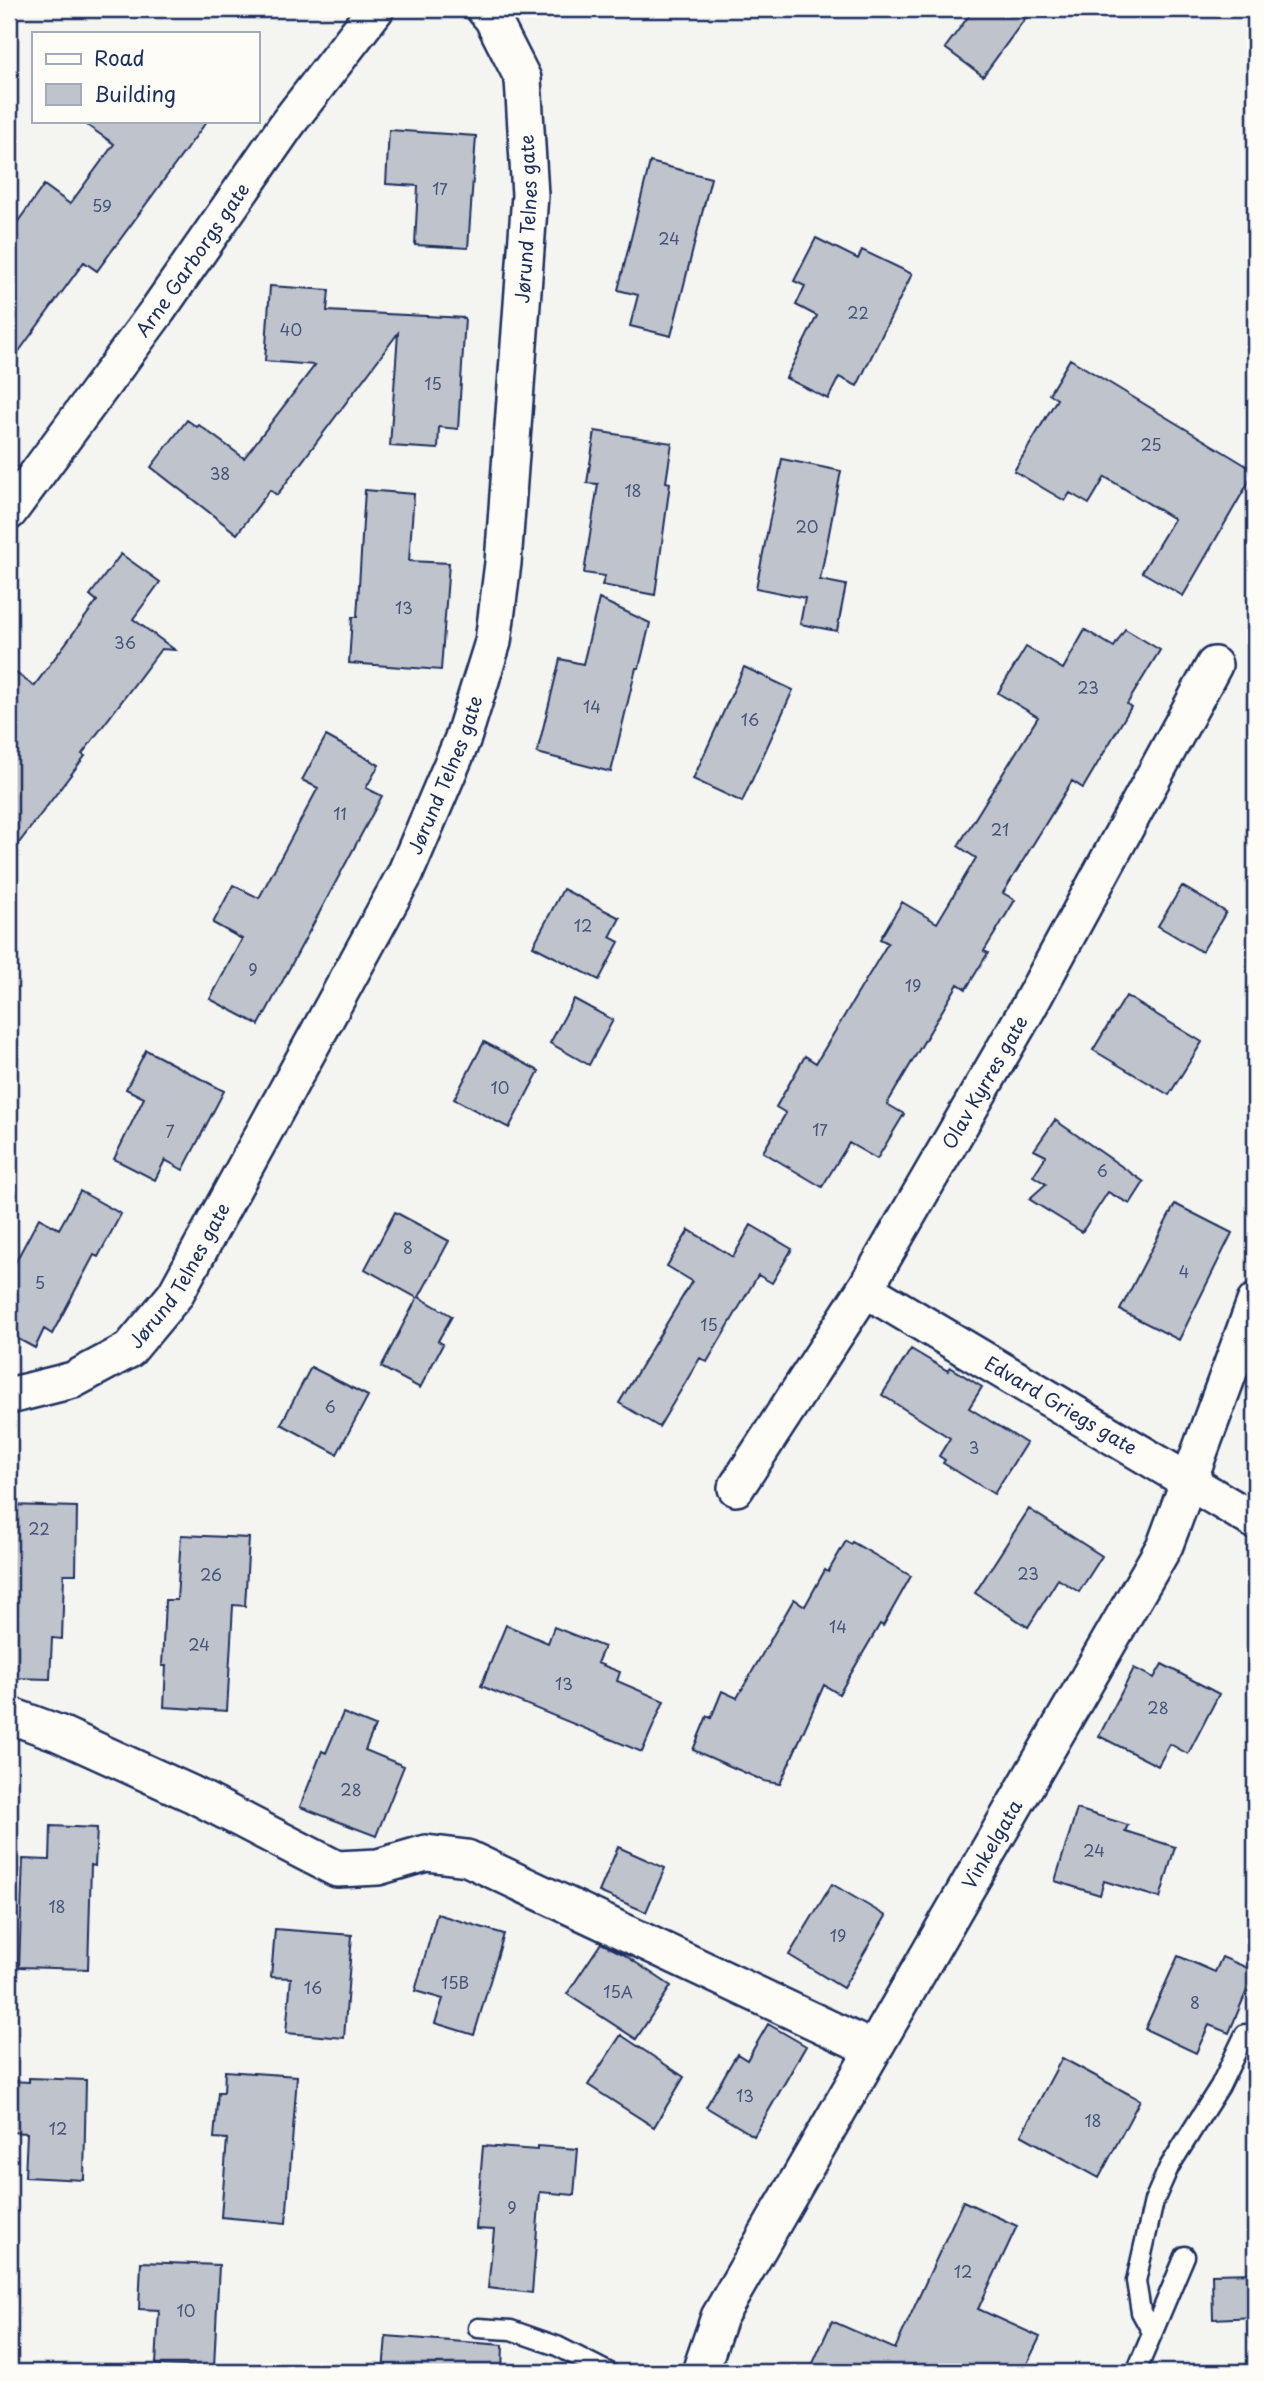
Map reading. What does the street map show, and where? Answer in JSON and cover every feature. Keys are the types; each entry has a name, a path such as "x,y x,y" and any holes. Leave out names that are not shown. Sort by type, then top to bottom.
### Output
{"street":[{"name":"Arne Garborgs gate","path":"9,512 158,310 288,122 376,9"},
{"name":"Jørund Telnes gate","path":"9,1396 73,1380 129,1350 175,1295 405,874 463,738 493,642 503,563 530,195 523,79 492,18 484,9"},
{"name":"Olav Kyrres gate","path":"736,1488 865,1289 1028,1008 1214,665"},
{"name":"Edvard Griegs gate","path":"865,1289 1255,1521"},
{"name":"Vinkelgata","path":"700,2372 719,2317 1165,1545 1255,1302"},
{"path":"9,1715 58,1733 192,1794 337,1869 379,1867 426,1853 467,1858 873,2049"}],"lane":[{"path":"1152,2332 1142,2312 1136,2281 1154,2201 1169,2167 1220,2086 1245,2034"},
{"path":"1136,2372 1185,2256"},
{"path":"478,2328 511,2330 557,2346 608,2372"}],"building":[{"path":"974,9 1032,9 983,76 945,48"},
{"path":"82,122 206,122 97,271 84,262 9,365 9,234 44,185 70,204 114,144"},
{"path":"389,130 476,136 468,248 415,245 418,186 386,184"},
{"path":"650,162 711,178 671,336 630,326 638,295 618,290"},
{"path":"816,238 858,259 862,250 912,274 857,386 839,377 828,399 786,378 817,316 796,305 805,286 794,281"},
{"path":"270,286 329,290 327,311 465,318 458,429 439,427 438,449 390,446 398,333 277,495 270,490 237,534 151,467 187,420 197,427 199,425 244,458 315,365 265,361"},
{"path":"1070,359 1255,471 1183,596 1142,572 1174,519 1105,477 1089,504 1070,493 1065,501 1014,471 1057,399 1049,394"},
{"path":"595,431 672,443 666,482 670,483 655,595 602,585 605,576 584,573 598,484 587,483"},
{"path":"782,459 841,471 820,580 846,585 837,631 800,624 805,598 756,588"},
{"path":"365,490 414,494 409,561 449,563 441,670 349,663 352,617 357,617"},
{"path":"121,554 160,582 133,619 175,650 161,649 9,856 9,668 34,686 97,601 90,595"},
{"path":"599,599 650,623 639,668 636,668 611,772 537,753 560,659 583,664"},
{"path":"1125,629 1160,650 1127,704 1131,707 1083,788 1072,781 1003,893 1015,900 984,951 988,953 966,989 958,984 887,1104 904,1114 877,1159 849,1143 822,1187 763,1152 786,1113 776,1107 805,1056 816,1063 888,943 880,939 902,902 937,923 976,858 958,846 1038,717 998,693 1026,647 1063,669 1085,630 1114,647"},
{"path":"744,667 793,690 742,802 693,779"},
{"path":"326,736 379,765 366,788 382,796 259,1025 210,999 242,939 213,923 233,885 259,898 318,788 302,780"},
{"path":"1182,886 1226,912 1202,952 1158,926"},
{"path":"563,889 620,918 610,937 619,942 599,980 533,946"},
{"path":"1126,996 1202,1042 1169,1095 1093,1050"},
{"path":"574,999 613,1020 589,1065 550,1043"},
{"path":"484,1042 539,1071 509,1128 454,1099"},
{"path":"146,1050 224,1091 183,1170 165,1160 155,1180 114,1159 144,1098 126,1089"},
{"path":"1055,1120 1144,1182 1130,1204 1108,1192 1082,1232 1029,1199 1046,1184 1033,1176 1046,1156 1034,1150"},
{"path":"80,1191 121,1214 98,1257 94,1255 52,1334 44,1329 35,1348 9,1334 9,1274 39,1218 59,1229"},
{"path":"1175,1204 1232,1233 1179,1340 1120,1310"},
{"path":"395,1212 449,1241 419,1297 452,1316 438,1341 443,1344 420,1388 381,1367 417,1298 365,1269"},
{"path":"751,1225 792,1249 772,1283 758,1275 707,1362 700,1358 659,1427 619,1403 692,1281 667,1266 689,1230 733,1257"},
{"path":"911,1349 948,1371 950,1367 982,1387 969,1408 1026,1443 994,1494 943,1463 945,1460 939,1456 950,1438 882,1395"},
{"path":"311,1367 368,1396 337,1454 281,1424"},
{"path":"10,1505 77,1507 76,1574 64,1574 62,1639 52,1638 50,1679 9,1678"},
{"path":"1029,1509 1102,1556 1079,1592 1058,1579 1028,1627 975,1593"},
{"path":"181,1535 249,1538 245,1606 233,1605 227,1711 164,1707 166,1666 162,1666 165,1600 177,1600"},
{"path":"846,1541 911,1576 883,1626 880,1624 839,1694 824,1685 780,1784 764,1781 693,1750 707,1716 711,1718 722,1691 737,1698 794,1599 805,1606 825,1570 828,1572"},
{"path":"506,1625 548,1643 554,1627 604,1647 597,1663 620,1672 617,1681 664,1701 642,1752 481,1686"},
{"path":"1162,1664 1219,1694 1188,1754 1170,1744 1158,1766 1099,1736 1134,1668 1154,1678"},
{"path":"343,1713 375,1726 365,1750 404,1766 376,1836 300,1807 322,1751 326,1753"},
{"path":"1077,1809 1128,1825 1125,1831 1175,1847 1160,1898 1104,1881 1100,1895 1055,1881"},
{"path":"51,1826 97,1828 95,1866 91,1865 88,1969 19,1967 23,1859 50,1860"},
{"path":"618,1847 665,1868 646,1912 599,1892"},
{"path":"832,1884 886,1916 843,1988 789,1955"},
{"path":"437,1914 504,1934 474,2035 435,2023 443,1999 415,1991"},
{"path":"275,1929 352,1935 344,2038 286,2033 291,1978 271,1977"},
{"path":"601,1943 623,1954 671,1986 636,2039 567,1994"},
{"path":"1178,1956 1215,1972 1222,1957 1255,1971 1229,2033 1209,2025 1196,2053 1145,2029"},
{"path":"768,2024 806,2046 754,2136 706,2107 737,2054 747,2060"},
{"path":"621,2035 684,2077 654,2127 588,2085"},
{"path":"1062,2058 1140,2100 1099,2178 1021,2135"},
{"path":"225,2071 297,2076 286,2223 221,2217 227,2139 214,2138 218,2092 224,2092"},
{"path":"29,2078 86,2080 84,2180 25,2177 27,2133 9,2132 11,2081 29,2082"},
{"path":"483,2146 537,2150 537,2146 578,2149 574,2195 540,2192 532,2293 488,2288 494,2230 476,2229"},
{"path":"963,2201 1017,2226 978,2309 1040,2337 1023,2372 809,2372 832,2321 895,2349"},
{"path":"141,2262 219,2265 214,2367 156,2365 159,2310 139,2309"},
{"path":"1255,2273 1255,2317 1213,2319 1212,2274"},
{"path":"386,2336 503,2345 502,2372 383,2372"}]}
